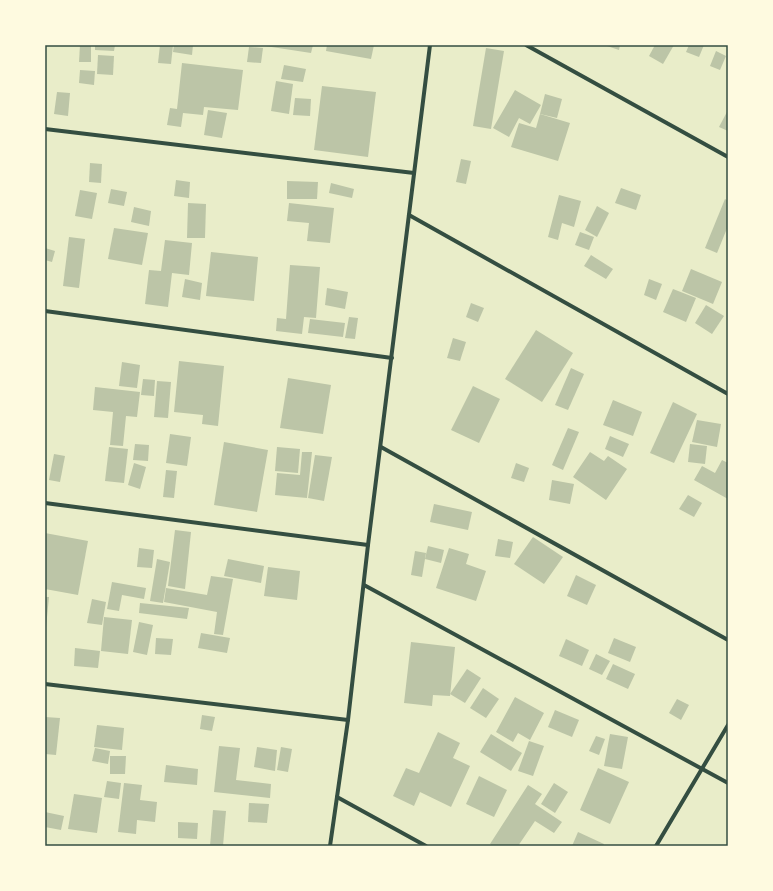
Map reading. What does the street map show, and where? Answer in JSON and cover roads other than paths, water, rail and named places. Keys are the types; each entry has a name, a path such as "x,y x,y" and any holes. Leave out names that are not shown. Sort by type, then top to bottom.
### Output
{"street":[{"path":"330,846 348,720 368,544 430,45"},
{"path":"526,45 728,157"},
{"path":"45,129 414,173"},
{"path":"409,215 728,394"},
{"path":"45,311 392,358"},
{"path":"381,447 728,640"},
{"path":"45,503 368,544"},
{"path":"364,585 728,783"},
{"path":"45,684 348,720"},
{"path":"656,846 728,725"},
{"path":"337,798 426,846"}]}
